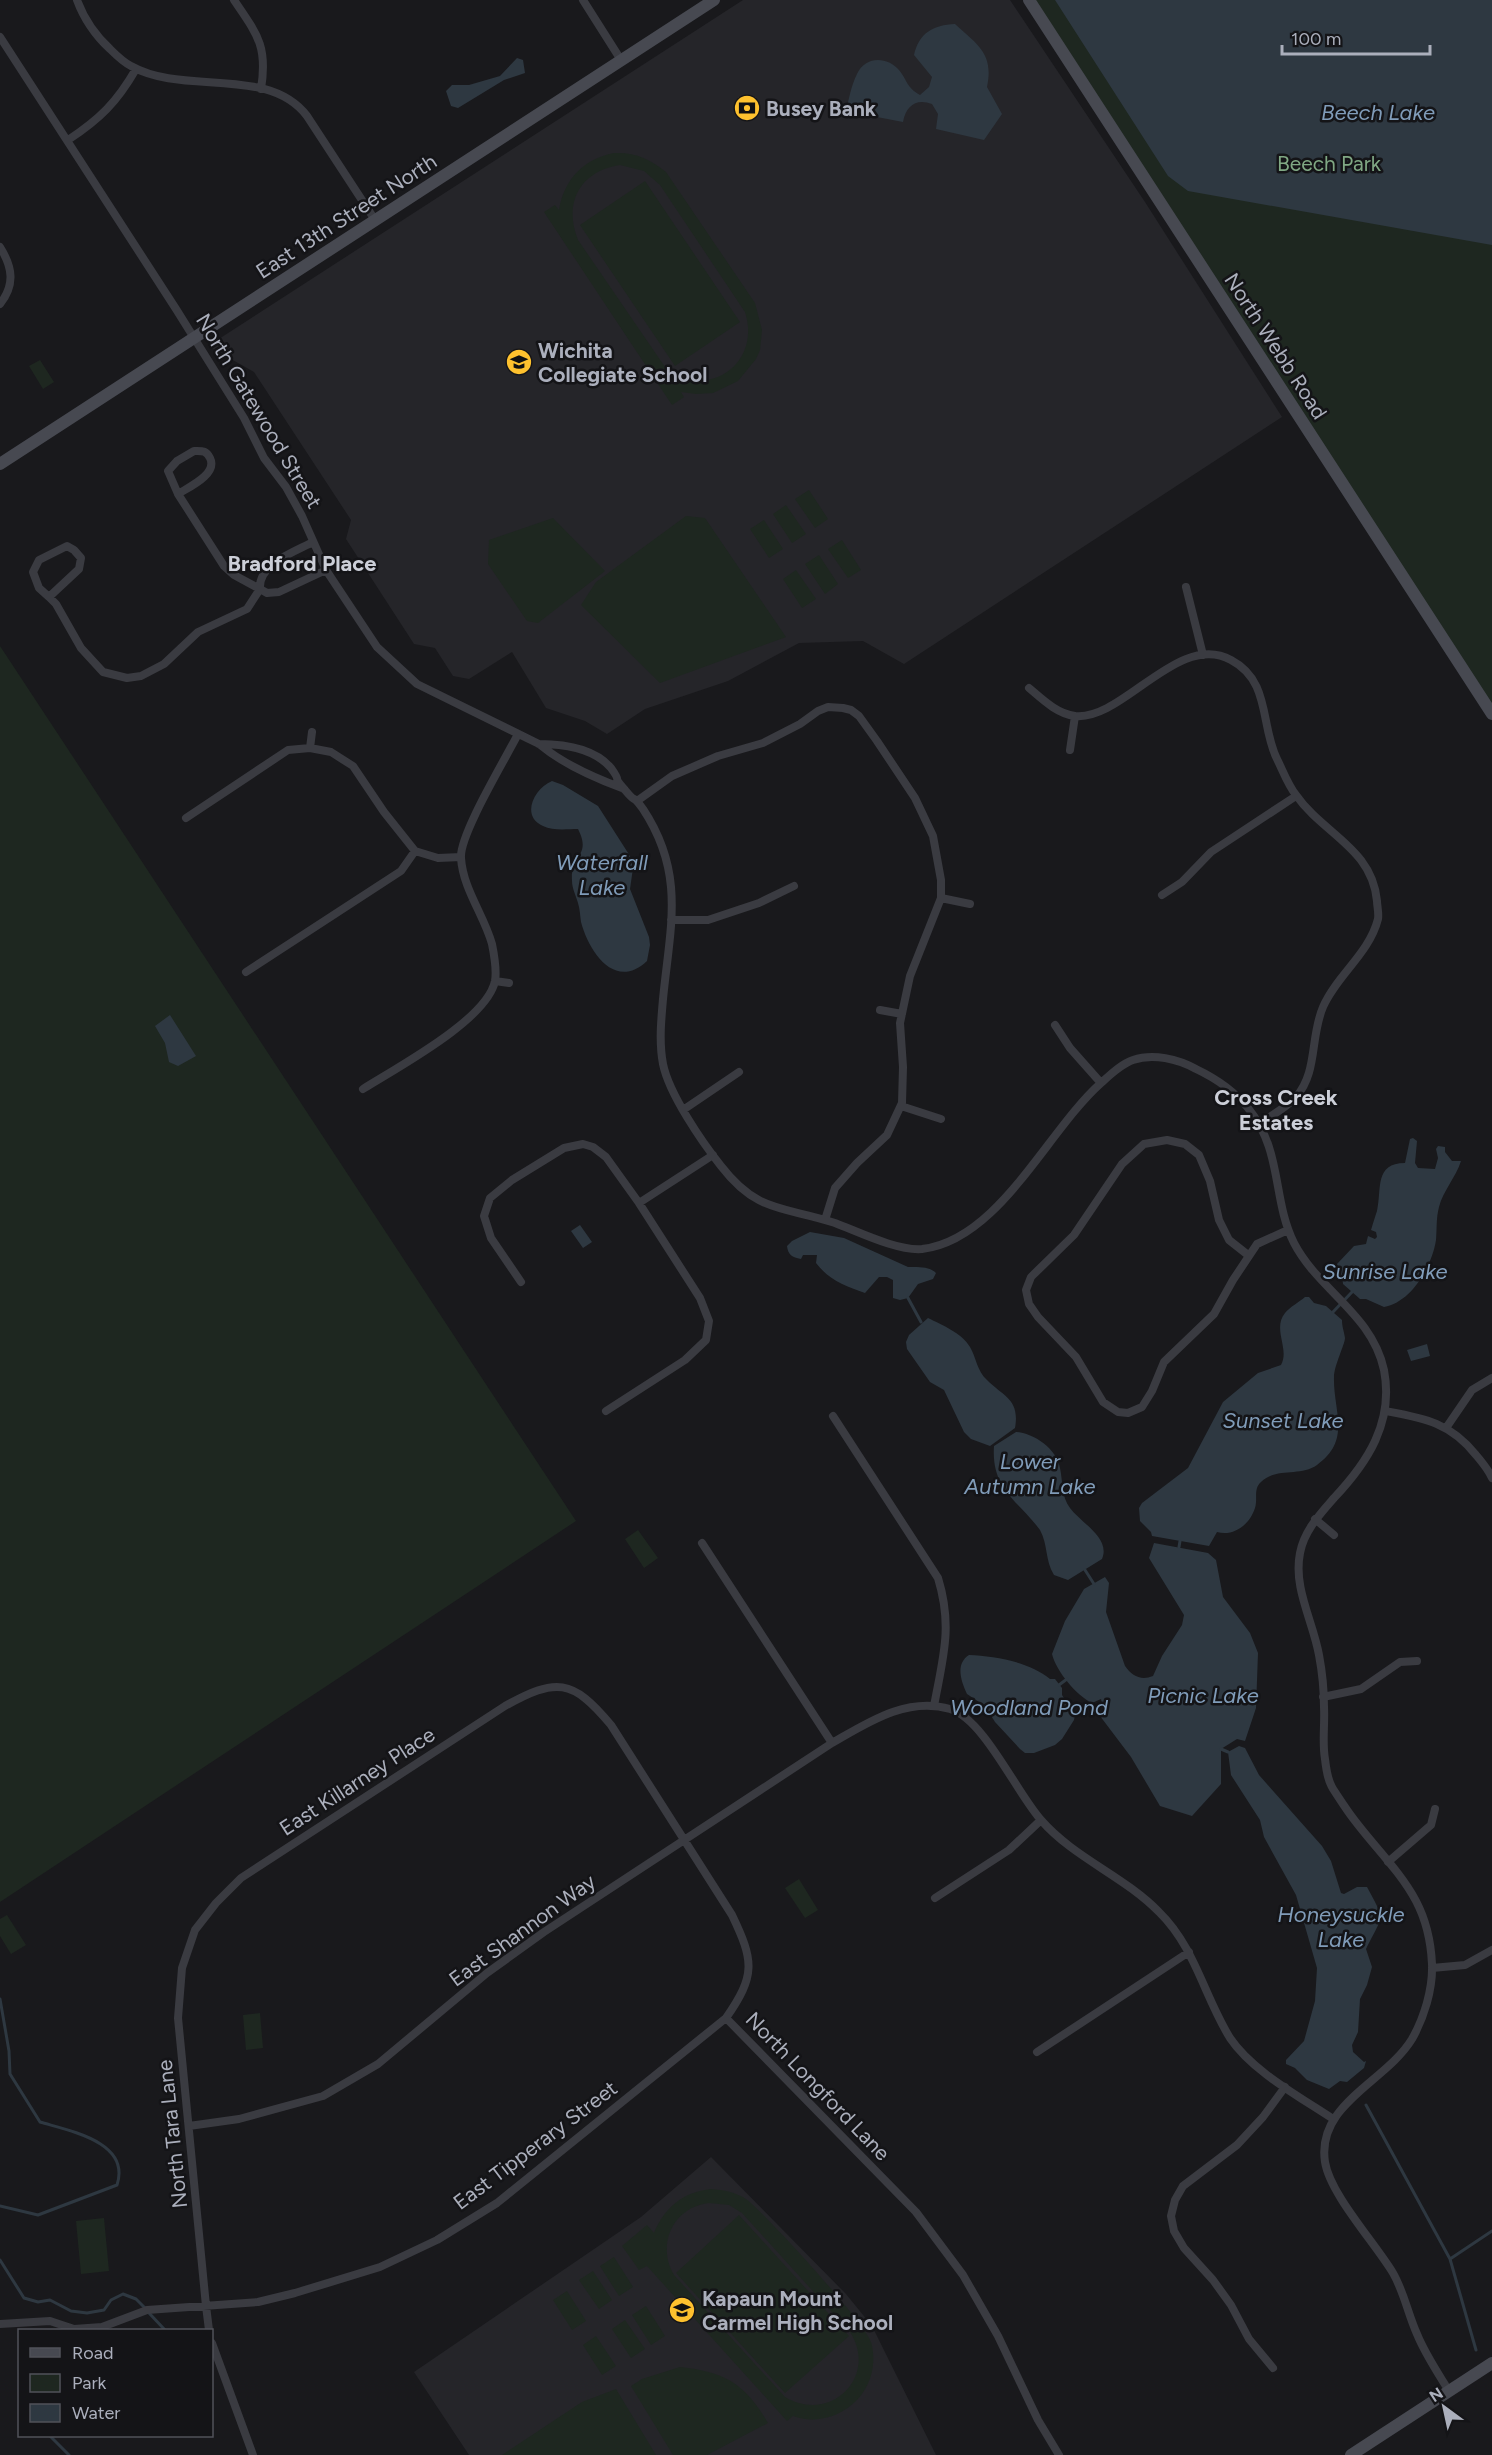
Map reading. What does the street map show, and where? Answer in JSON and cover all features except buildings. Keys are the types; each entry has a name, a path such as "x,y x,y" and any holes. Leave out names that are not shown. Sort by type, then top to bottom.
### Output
{"main road":[{"name":"East 13th Street North","path":"0,464 714,0"},
{"name":"North Webb Road","path":"1029,0 1492,714"},
{"path":"1351,2455 1492,2363"}],"street":[{"path":"77,0 86,19 100,39 136,69 175,80 261,89 286,97 302,109 375,220"},
{"path":"234,0 252,26 264,52 261,89"},
{"path":"583,0 621,60"},
{"name":"North Gatewood Street","path":"0,37 244,418 264,458 286,487 302,516 326,570 377,647 417,684 539,744 554,757 602,781 622,788"},
{"path":"68,140 91,125 115,103 136,69"},
{"path":"0,248 12,275 9,293 0,304"},
{"path":"178,494 203,478 211,469 212,461 207,453 194,451 177,461 168,471 178,494 224,566 234,575 267,593 279,592 326,570"},
{"path":"49,597 79,569 81,558 68,546 39,560 33,572 39,588 56,604 81,648 103,672 127,678 141,676 164,664 198,632 247,609 260,589 260,581 270,565 313,542"},
{"path":"1186,587 1203,655"},
{"path":"1029,688 1050,706 1075,716 1098,712 1177,663 1192,657 1212,654 1230,659 1245,669 1260,690 1275,756 1296,796 1360,855 1376,887 1378,917 1366,947 1323,1007 1315,1034 1309,1077 1295,1098 1259,1124"},
{"path":"637,801 672,776 718,756 763,743 828,707 843,708 859,716 919,808 933,836 941,880 941,898 910,976 900,1023 903,1067 901,1106 887,1135 857,1163 835,1188 825,1220"},
{"path":"1070,750 1075,716"},
{"path":"310,748 312,732"},
{"path":"363,1089 466,1022 483,1004 495,981 491,943 472,901 461,857 472,821 518,734"},
{"name":"North Gatewood Street","path":"539,744 558,744 599,757 611,769 622,788 637,801 665,849 673,889 660,1034 663,1071 683,1110 712,1155 727,1174 752,1197 779,1210 825,1220 906,1248 925,1249 952,1240 980,1223 1008,1196 1062,1124 1101,1083 1132,1060 1158,1057 1181,1061 1200,1070 1226,1087 1244,1104 1259,1124 1274,1157 1288,1230 1303,1259 1322,1283 1361,1321 1377,1349 1383,1367 1386,1390 1384,1421 1370,1454 1315,1519 1300,1547 1299,1575 1305,1608 1319,1653 1323,1697 1323,1751 1331,1786 1352,1818 1416,1900 1430,1938 1432,1968 1426,2007 1410,2043 1333,2120 1325,2139 1325,2166 1339,2195 1398,2281 1418,2337 1449,2391"},
{"path":"186,818 288,750 310,748 331,752 353,766 384,812 415,851 438,858 461,857"},
{"path":"1162,895 1182,882 1211,852 1296,796"},
{"path":"246,972 401,871 415,851"},
{"path":"671,920 708,920 759,903 795,886"},
{"path":"941,898 970,904"},
{"path":"495,981 509,983"},
{"path":"880,1010 902,1014"},
{"path":"1055,1025 1070,1048 1101,1083"},
{"path":"683,1110 739,1072"},
{"path":"901,1106 941,1119"},
{"path":"1248,1255 1229,1240 1219,1220 1210,1181 1199,1155 1185,1144 1167,1140 1144,1144 1122,1164 1074,1235 1031,1277 1026,1290 1029,1304 1038,1317 1076,1357 1102,1402 1118,1412 1128,1413 1142,1407 1152,1391 1164,1362 1214,1314 1248,1255 1257,1244 1288,1230"},
{"path":"521,1282 491,1238 484,1216 490,1198 512,1180 564,1148 583,1144 593,1147 606,1157 639,1203 700,1298 709,1321 706,1340 685,1360 606,1412"},
{"path":"639,1203 712,1155"},
{"path":"1446,1428 1472,1390 1492,1378"},
{"path":"1385,1411 1410,1414 1446,1428 1465,1441 1492,1478"},
{"path":"833,1416 938,1578 945,1601 947,1632 934,1706 951,1709 965,1716 979,1730 1019,1792 1041,1820 1059,1838 1130,1886 1160,1912 1181,1937 1231,2039 1254,2064 1333,2120"},
{"path":"1315,1519 1334,1535"},
{"path":"702,1543 832,1743"},
{"path":"1323,1697 1361,1689 1400,1662 1417,1661"},
{"name":"North Longford Lane","path":"562,1688 577,1692 592,1702 611,1725 732,1914 745,1942 749,1968 743,1993 726,2018 916,2212 963,2275 998,2336 1038,2420 1059,2455"},
{"name":"East Killarney Place","path":"193,1935 216,1903 241,1878 504,1706 535,1689 562,1688"},
{"name":"East Shannon Way","path":"189,2126 239,2119 323,2096 378,2064 487,1973 544,1932 832,1743 874,1718 900,1709 934,1706"},
{"path":"1388,1863 1431,1825 1435,1809"},
{"path":"935,1898 1009,1850 1041,1820"},
{"name":"North Tara Lane","path":"193,1935 182,1966 178,2018 209,2329"},
{"path":"1432,1968 1465,1965 1492,1950"},
{"path":"1037,2052 1189,1952"},
{"name":"East Tipperary Street","path":"0,2324 50,2321 74,2329 102,2327 147,2310 258,2302 380,2267 437,2240 497,2203 726,2018"},
{"path":"1274,2368 1249,2339 1231,2306 1213,2280 1184,2248 1174,2231 1171,2216 1175,2200 1183,2186 1237,2145 1263,2117 1285,2087"},
{"path":"213,2346 253,2455"}],"shaded area":[{"path":"743,0 1010,0 1145,202 1282,417 904,664 863,641 799,643 728,681 645,709 607,734 585,721 546,708 512,652 469,679 453,676 435,648 414,644 346,539 351,520 254,372 208,346"},
{"name":"Kapaun Mount Carmel High School","path":"711,2157 846,2294 872,2326 936,2455 469,2455 414,2372 641,2217"}],"green space":[{"name":"Beech Park","path":"1030,0 1492,0 1492,712"},
{"path":"614,153 635,155 654,163 666,172 755,303 762,330 760,350 756,359 738,381 713,393 681,392 684,397 672,405 544,212 555,205 559,210 570,180 584,166","holes":["620,165 644,171 660,185 745,312 748,331 746,347 738,361 727,372 713,379 698,380 681,377 665,367 578,240 574,226 574,202 585,182 606,168"]},
{"path":"645,181 740,322 675,366 580,225"},
{"path":"40,360 54,382 43,389 29,366"},
{"path":"809,490 828,519 815,528 795,499"},
{"path":"786,505 806,534 792,543 773,514"},
{"path":"686,516 705,518 786,637 660,683 581,605 596,582"},
{"path":"553,518 605,571 538,623 527,621 488,564 489,540"},
{"path":"764,520 783,549 769,558 750,529"},
{"path":"842,540 861,570 848,578 828,549"},
{"path":"819,555 838,584 825,594 805,564"},
{"path":"796,570 816,599 802,608 783,579"},
{"path":"0,646 576,1521 0,1902"},
{"path":"638,1530 658,1558 644,1568 625,1539"},
{"path":"799,1879 818,1910 805,1918 785,1888"},
{"path":"7,1915 26,1945 11,1954 0,1936 0,1919"},
{"path":"260,2013 263,2048 246,2050 243,2015"},
{"path":"711,2189 725,2191 746,2199 757,2208 814,2269 865,2331 873,2351 872,2369 867,2387 849,2407 822,2419 793,2416 787,2421 647,2266 639,2270 622,2246 647,2225 654,2233 669,2208 684,2197","holes":["709,2203 729,2205 742,2213 850,2332 857,2349 858,2365 854,2379 845,2392 833,2400 818,2405 802,2404 785,2397 674,2275 667,2252 671,2229 677,2220 696,2206"]},
{"path":"739,2215 849,2336 785,2393 676,2273"},
{"path":"104,2218 109,2271 81,2274 76,2221"},
{"path":"614,2257 633,2287 619,2296 600,2266"},
{"path":"593,2271 612,2300 599,2309 579,2280"},
{"path":"567,2291 586,2321 572,2330 553,2300"},
{"path":"646,2306 665,2336 651,2345 632,2315"},
{"path":"625,2320 645,2349 631,2358 612,2329"},
{"path":"596,2336 616,2366 602,2375 583,2345"},
{"path":"680,2367 710,2372 733,2382 751,2398 768,2423 707,2455 673,2455 631,2386 642,2379"},
{"path":"616,2389 656,2455 502,2455 582,2402"}],"water":[{"name":"Beech Lake","path":"1055,0 1492,0 1492,245 1188,191 1168,176"},
{"path":"955,24 977,44 986,58 989,76 987,87 1002,114 984,140 936,129 938,114 932,104 927,102 913,104 904,116 903,122 846,111 857,74 865,64 871,61 883,60 894,65 915,92 920,95 929,87 932,77 914,55 916,47 923,36 934,28"},
{"path":"517,58 523,60 525,73 504,80 458,108 451,106 446,91 452,85 469,85 500,76"},
{"name":"Waterfall Lake","path":"552,781 598,806 630,856 633,868 630,889 650,945 647,961 635,969 624,972 614,970 605,964 590,945 585,934 572,881 572,872 583,845 578,829 547,828 536,822 532,816 532,803 535,796 539,790"},
{"path":"170,1015 196,1056 178,1066 169,1062 165,1043 155,1026"},
{"name":"Sunrise Lake","path":"1410,1139 1417,1141 1415,1163 1418,1168 1435,1169 1438,1146 1445,1147 1445,1152 1452,1161 1461,1161 1441,1201 1437,1215 1434,1250 1425,1271 1412,1290 1403,1298 1384,1307 1366,1299 1360,1299 1343,1284 1337,1264 1354,1246 1366,1244 1368,1236 1375,1239 1377,1237 1376,1232 1371,1230 1377,1211 1381,1179 1388,1167 1405,1163"},
{"path":"580,1225 592,1242 583,1248 571,1231"},
{"path":"810,1232 844,1238 908,1267 926,1268 936,1273 933,1279 918,1284 908,1298 900,1300 893,1298 893,1280 887,1277 879,1277 865,1293 844,1285 826,1274 816,1263 817,1255 803,1255 801,1259 789,1254 787,1246"},
{"name":"Sunset Lake","path":"1305,1297 1309,1297 1314,1303 1326,1306 1342,1320 1345,1338 1334,1377 1337,1435 1328,1455 1310,1469 1267,1477 1257,1488 1253,1514 1245,1524 1229,1533 1217,1532 1209,1546 1152,1536 1140,1521 1139,1508 1142,1503 1188,1468 1223,1402 1258,1373 1281,1365 1284,1352 1280,1332 1281,1319 1287,1311"},
{"path":"928,1318 951,1330 966,1342 984,1376 1013,1405 1016,1418 1015,1428 990,1446 971,1439 964,1432 944,1390 930,1382 907,1349 906,1342 909,1335"},
{"path":"1427,1344 1430,1356 1411,1361 1407,1350"},
{"name":"Lower Autumn Lake","path":"1016,1432 1030,1435 1044,1443 1054,1454 1060,1468 1067,1503 1075,1514 1094,1531 1102,1544 1104,1551 1102,1559 1068,1580 1054,1575 1040,1530 1001,1484 997,1473 994,1446"},
{"name":"Picnic Lake","path":"1154,1543 1208,1553 1216,1560 1223,1597 1250,1633 1258,1653 1256,1708 1245,1741 1237,1739 1221,1749 1221,1784 1192,1816 1160,1806 1131,1757 1100,1716 1103,1708 1101,1699 1092,1703 1080,1695 1062,1675 1052,1654 1065,1621 1084,1589 1105,1577 1109,1583 1106,1612 1125,1666 1137,1677 1153,1676 1162,1656 1182,1625 1184,1615 1149,1558"},
{"name":"Woodland Pond","path":"969,1655 1012,1661 1033,1668 1050,1679 1055,1679 1075,1715 1062,1739 1055,1745 1034,1753 1025,1753 1020,1749 995,1722 985,1706 967,1694 960,1673 962,1663"},
{"name":"Honeysuckle Lake","path":"1239,1746 1245,1748 1259,1775 1322,1846 1331,1861 1341,1893 1344,1894 1357,1887 1367,1887 1380,1913 1379,1923 1366,1949 1372,1967 1360,1999 1358,2032 1352,2045 1353,2052 1364,2062 1366,2061 1364,2068 1347,2082 1340,2081 1329,2089 1307,2080 1295,2068 1286,2064 1286,2060 1304,2041 1315,2001 1317,1968 1296,1895 1264,1837 1260,1820 1231,1775 1228,1752"}],"waterway":[{"path":"1333,1312 1352,1292"},
{"path":"908,1298 921,1322"},
{"path":"1179,1547 1180,1541"},
{"path":"1085,1570 1094,1584"},
{"path":"1059,1685 1067,1679"},
{"path":"1221,1749 1228,1752"},
{"path":"0,1999 9,2051 10,2074 40,2122 95,2141 115,2158 119,2170 117,2185 38,2215 0,2206"},
{"path":"1366,2105 1450,2259 1476,2350"},
{"path":"1450,2259 1492,2231"},
{"path":"0,2260 24,2298 38,2302 50,2300 71,2311 87,2313 104,2310 111,2300 123,2294 136,2299 145,2308"},
{"path":"149,2313 164,2329"},
{"path":"51,2437 69,2455"}],"place":[{"name":"Busey Bank","path":"747,108"},
{"name":"Wichita Collegiate School","path":"519,362"},
{"name":"Kapaun Mount Carmel High School","path":"682,2310"}],"district":[{"name":"Bradford Place","path":"302,563"},
{"name":"Cross Creek Estates","path":"1276,1110"}]}
